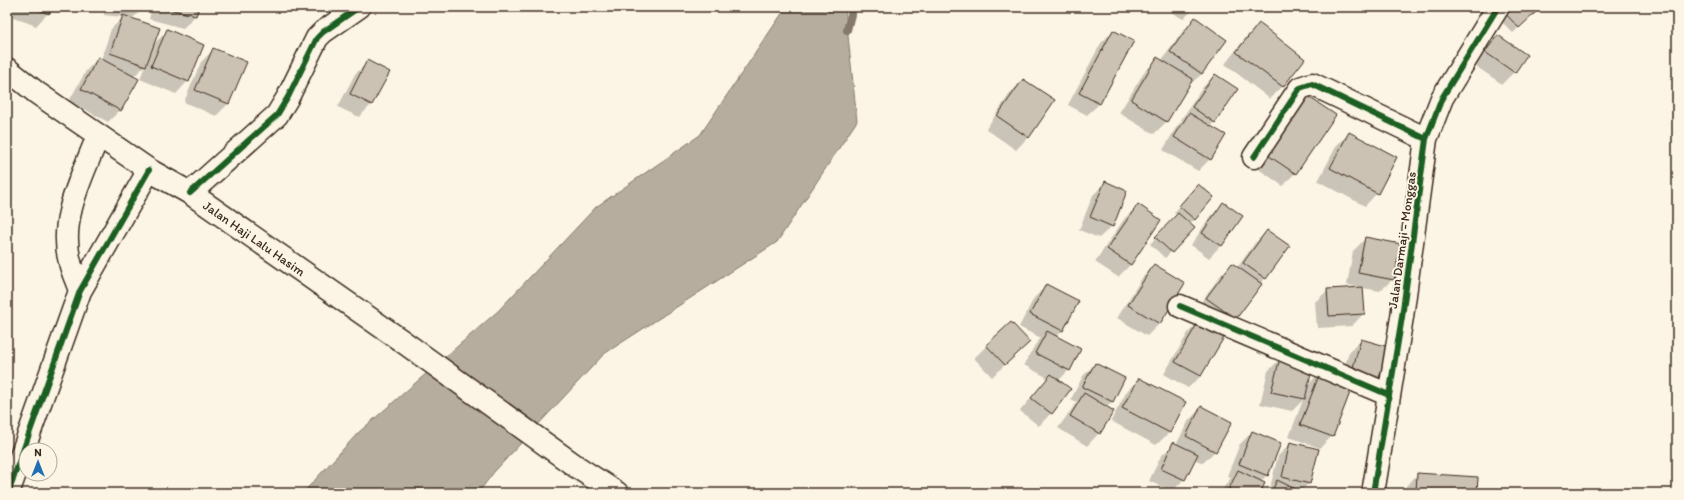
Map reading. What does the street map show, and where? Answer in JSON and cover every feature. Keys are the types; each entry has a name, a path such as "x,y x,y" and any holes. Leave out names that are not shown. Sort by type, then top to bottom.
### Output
{"street":[{"path":"190,193 277,115 288,97 317,38 323,32 359,7"},
{"name":"Jalan Darmaji - Monggas","path":"1373,493 1402,317 1426,139 1442,98 1498,7"},
{"name":"Jalan Haji Lalu Hasim","path":"7,69 37,93 98,136 149,170 190,193 402,341 576,467 616,493"},
{"path":"1254,157 1300,88 1312,84 1426,139"},
{"path":"80,291 70,261 67,242 69,213 98,136"},
{"path":"8,493 80,291 149,170"},
{"path":"1180,306 1388,395"}],"shaded area":[{"path":"790,7 845,7 857,121 777,242 604,354 494,472 478,493 303,493 358,433 498,311 596,207 700,135 785,9"}],"building":[{"path":"31,7 52,7 49,14"},
{"path":"162,7 199,7 196,16"},
{"path":"1507,7 1532,7 1536,12 1519,28 1503,11"},
{"path":"123,15 160,28 146,66 110,53"},
{"path":"1195,17 1227,40 1202,74 1170,52"},
{"path":"1259,23 1305,59 1283,87 1236,52"},
{"path":"167,29 204,45 189,82 151,66"},
{"path":"1113,30 1134,41 1100,104 1079,93"},
{"path":"1498,35 1527,55 1515,73 1485,52"},
{"path":"213,48 247,62 229,104 195,90"},
{"path":"98,57 139,79 121,111 81,89"},
{"path":"1157,57 1193,79 1167,122 1131,100"},
{"path":"367,60 390,72 372,105 350,94"},
{"path":"1215,74 1238,89 1215,123 1192,107"},
{"path":"1023,79 1055,100 1029,138 997,116"},
{"path":"1306,95 1336,115 1296,174 1266,154"},
{"path":"1189,113 1226,135 1211,160 1174,137"},
{"path":"1349,132 1397,157 1378,194 1330,168"},
{"path":"1105,181 1127,191 1113,227 1090,217"},
{"path":"1198,184 1214,197 1195,220 1179,206"},
{"path":"1223,202 1243,216 1222,246 1202,233"},
{"path":"1138,204 1161,220 1131,265 1107,249"},
{"path":"1178,213 1195,228 1172,253 1155,237"},
{"path":"1267,230 1290,246 1266,279 1243,263"},
{"path":"1365,237 1401,244 1394,280 1358,273"},
{"path":"1232,263 1262,284 1236,319 1206,298"},
{"path":"1154,264 1185,283 1160,324 1128,305"},
{"path":"1046,284 1079,301 1063,331 1030,314"},
{"path":"1363,287 1365,314 1329,316 1327,289"},
{"path":"1200,319 1226,334 1201,376 1175,362"},
{"path":"1011,322 1030,342 1005,365 986,345"},
{"path":"1047,331 1081,349 1070,371 1035,353"},
{"path":"1361,339 1389,347 1379,378 1352,371"},
{"path":"1280,358 1313,365 1305,399 1271,392"},
{"path":"1095,363 1125,378 1113,402 1082,387"},
{"path":"1321,370 1354,382 1333,437 1300,425"},
{"path":"1051,374 1071,389 1052,414 1031,398"},
{"path":"1139,378 1186,402 1170,433 1122,408"},
{"path":"1084,393 1114,411 1100,434 1070,416"},
{"path":"1201,406 1232,422 1216,452 1186,436"},
{"path":"1252,431 1281,443 1268,476 1239,464"},
{"path":"1173,442 1198,454 1185,480 1161,469"},
{"path":"1290,442 1319,449 1310,484 1282,477"},
{"path":"1238,470 1265,483 1260,493 1227,493"},
{"path":"1417,473 1478,477 1477,493 1416,493"},
{"path":"1277,480 1304,493 1271,493"}],"waterway":[{"path":"847,30 853,7"}],"cycle path":[{"path":"190,193 277,115 288,97 317,38 323,32 359,7"},
{"path":"1373,493 1402,317 1426,139 1442,98 1498,7"},
{"path":"1254,157 1300,88 1312,84 1426,139"},
{"path":"8,493 80,291 149,170"},
{"path":"1180,306 1389,395"}]}
